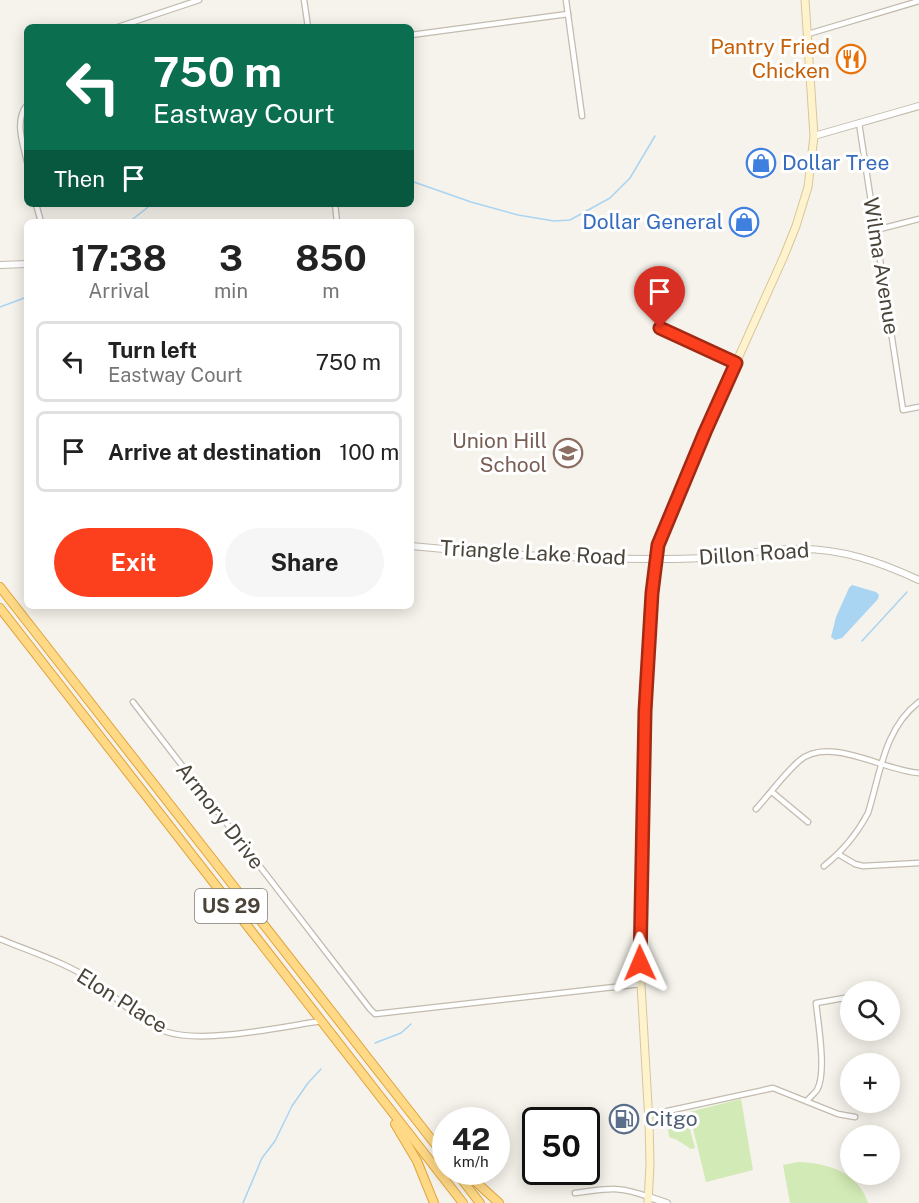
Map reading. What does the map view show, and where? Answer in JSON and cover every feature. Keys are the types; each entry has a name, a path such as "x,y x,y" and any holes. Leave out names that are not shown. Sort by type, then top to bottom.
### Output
{"highway":[{"name":"US 29","path":"0,587 432,1140"},
{"name":"US 29","path":"0,608 463,1203"},
{"path":"365,1078 409,1145 427,1182 434,1203"},
{"path":"410,1113 432,1136"},
{"path":"466,1185 480,1203"},
{"path":"479,1185 499,1203"}],"main road":[{"path":"649,1200 649,1115 639,950 645,711 656,560 658,545 796,226 808,187 814,136 805,0"}],"street":[{"path":"127,24 199,0"},
{"path":"304,0 308,24"},
{"path":"566,0 582,116"},
{"path":"807,34 919,1"},
{"path":"414,35 568,14"},
{"path":"814,136 919,106"},
{"path":"24,111 20,118 24,145"},
{"name":"Wilma Avenue","path":"859,123 903,409 919,407"},
{"path":"876,230 919,219"},
{"path":"0,265 24,264"},
{"path":"660,328 736,363"},
{"name":"Triangle Lake Road","path":"414,546 463,551 656,560"},
{"name":"Dillon Road","path":"656,560 696,559 783,549 813,549 861,557 885,564 919,580"},
{"name":"Armory Drive","path":"133,702 375,1014 641,984"},
{"path":"824,866 856,833 868,813 894,732 907,712 919,702"},
{"path":"756,810 799,761 813,753 836,752 901,771 919,772"},
{"path":"772,792 808,822"},
{"path":"838,854 862,866 919,863"},
{"name":"Elon Place","path":"0,939 94,981 149,1024 166,1032 188,1037 212,1036 321,1021"},
{"path":"807,1101 817,1089 820,1078 821,1046 816,1003 840,999"},
{"path":"649,1115 773,1088 838,1114 855,1117"},
{"path":"575,1193 615,1188 629,1190 649,1200 667,1203"}],"green space":[{"path":"741,1099 753,1170 706,1182 689,1112"},
{"path":"686,1114 695,1148 691,1149 669,1137 667,1119"},
{"path":"798,1162 820,1164 840,1171 840,1185 858,1185 868,1203 790,1203 783,1165"}],"water":[{"path":"852,585 876,592 879,595 878,599 842,638 835,640 831,637 836,617"}],"waterway":[{"path":"414,182 471,202 518,215 554,221 570,220 610,198 630,178 655,136"},
{"path":"133,219 148,207"},
{"path":"0,307 24,298"},
{"path":"862,641 907,592"},
{"path":"375,1043 401,1033 411,1024"},
{"path":"243,1203 262,1158 275,1141 292,1106 321,1069"}],"place":[{"name":"Pantry Fried Chicken","path":"851,59"},
{"name":"Dollar Tree","path":"761,163"},
{"name":"Dollar General","path":"744,222"},
{"name":"Union Hill School","path":"568,453"},
{"name":"Citgo","path":"624,1119"}],"route":[{"path":"640,963 645,711 652,593 658,545 736,363 660,328"}]}
